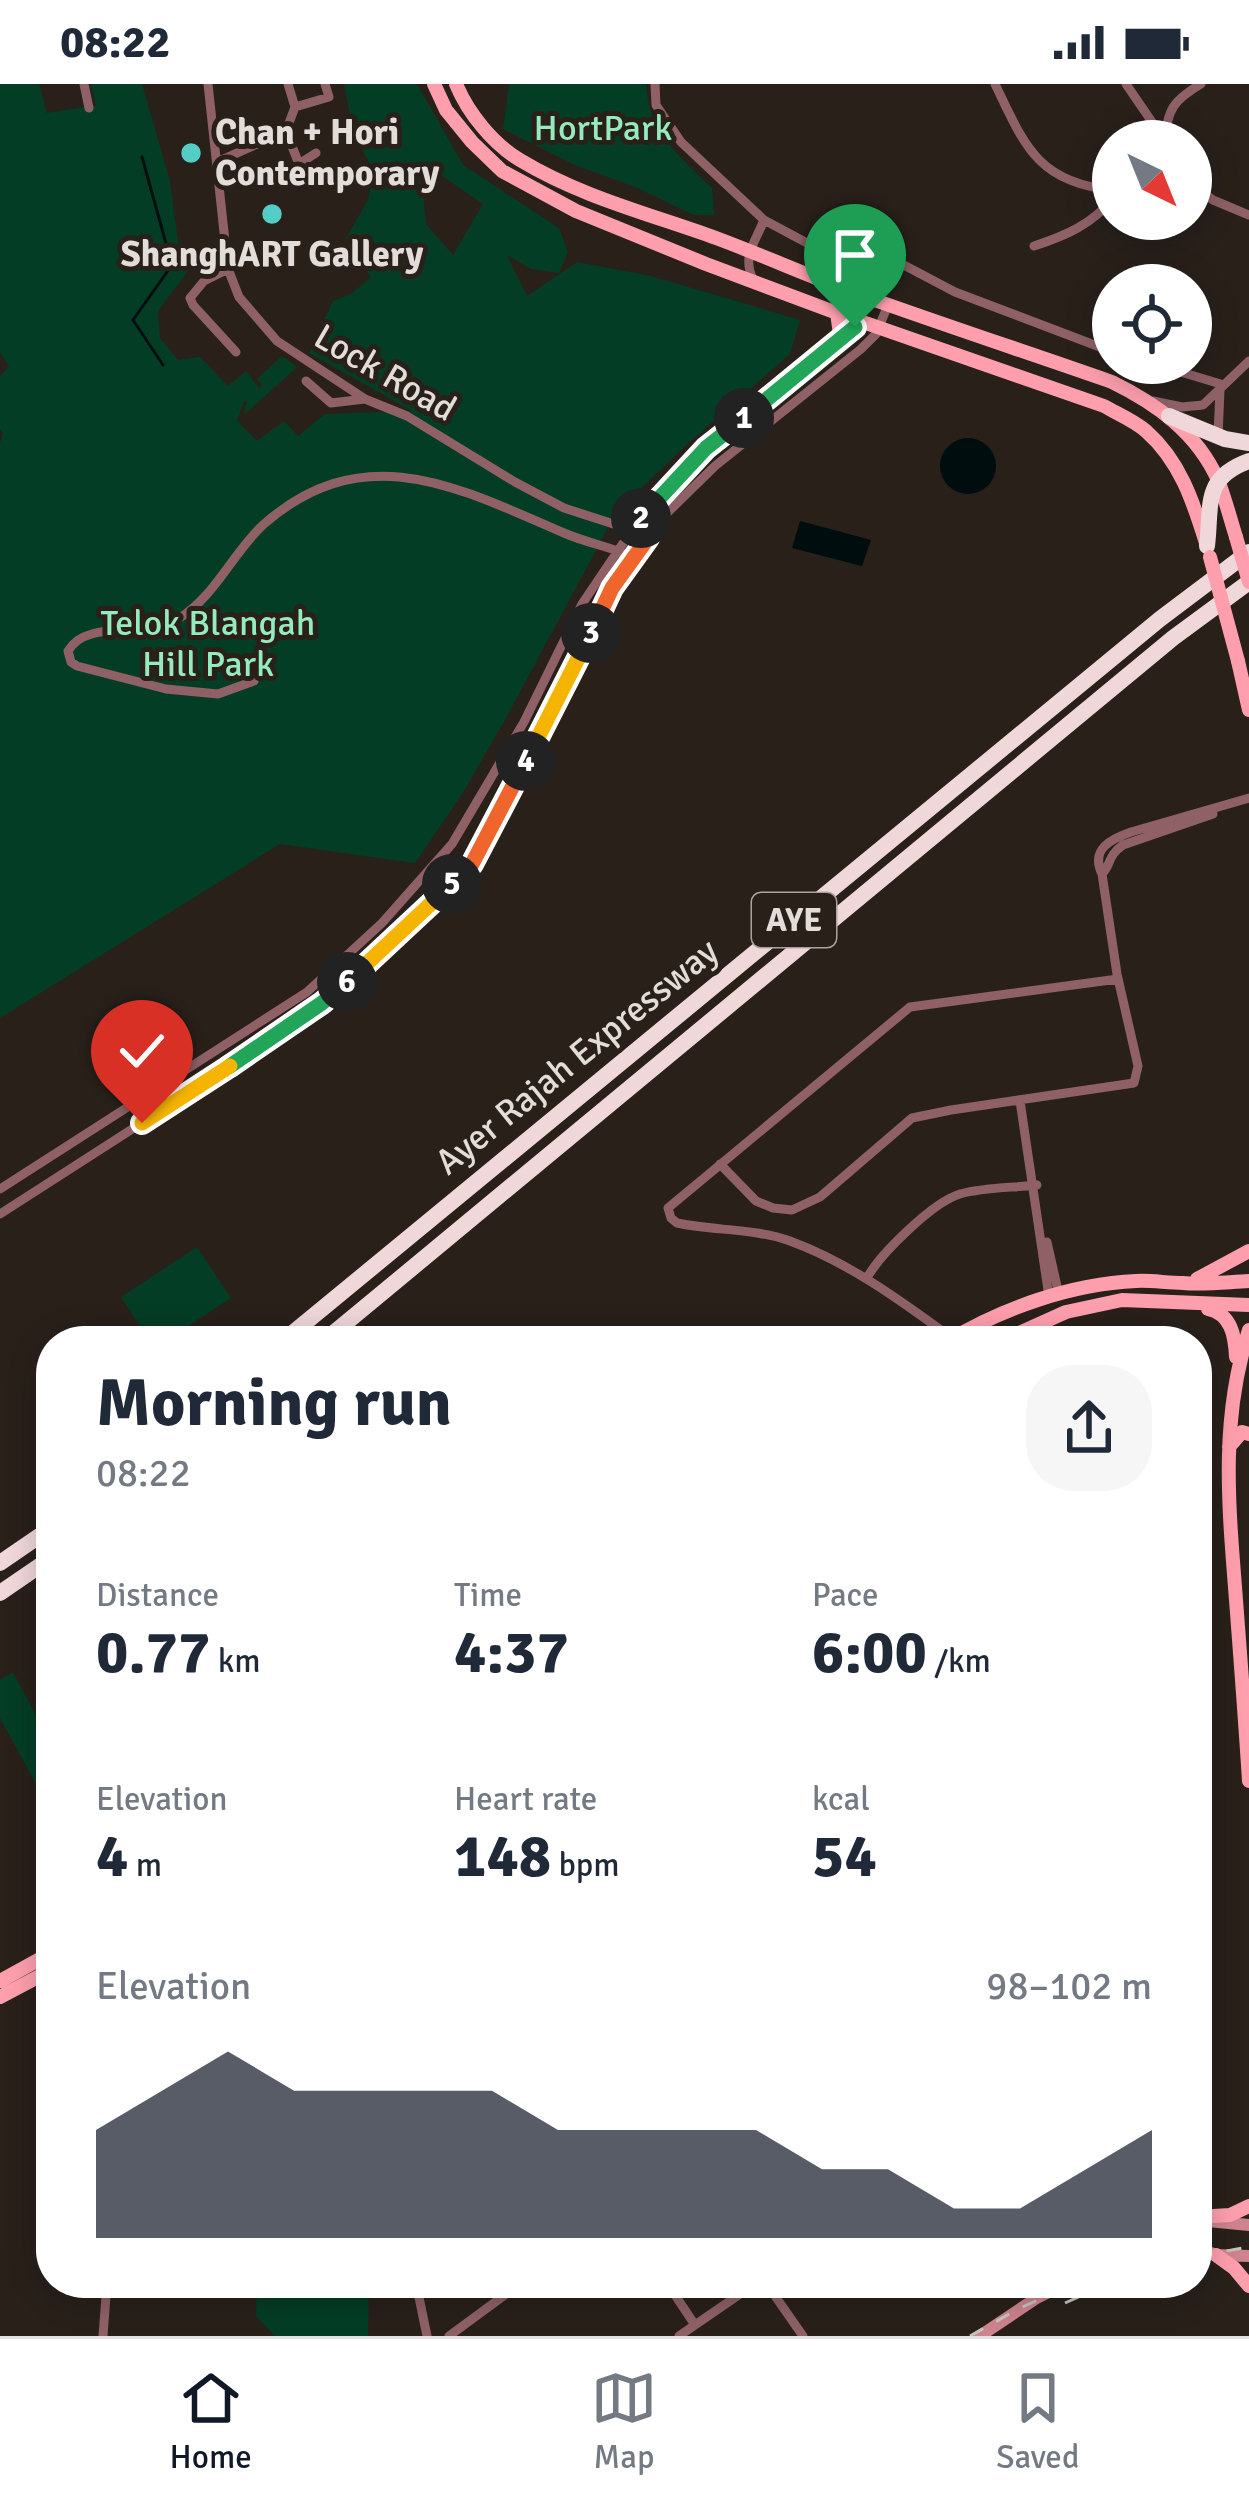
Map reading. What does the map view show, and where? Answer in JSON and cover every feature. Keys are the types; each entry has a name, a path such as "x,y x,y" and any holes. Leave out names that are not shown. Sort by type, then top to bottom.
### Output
{"highway":[{"path":"1169,416 1218,436 1249,442"},
{"path":"1208,552 1210,494 1231,467 1249,460"},
{"name":"Ayer Rajah Expressway","path":"301,1326 1160,619 1249,552"},
{"name":"Ayer Rajah Expressway","path":"342,1326 1173,638 1249,582"},
{"path":"0,1563 36,1538"},
{"path":"0,1593 36,1568"}],"main road":[{"path":"434,84 446,110 502,171 576,211 755,283 1105,406 1145,430 1174,462 1191,496 1242,666 1249,710"},
{"path":"456,84 487,131 517,159 603,199 1112,382 1148,400 1200,449 1218,480 1249,582"},
{"path":"706,264 719,257 720,244 714,237"},
{"path":"838,313 841,340"},
{"path":"1187,1284 1249,1251"},
{"path":"977,1326 1054,1296 1136,1281 1249,1281"},
{"path":"1035,1326 1066,1312 1122,1300 1249,1305"},
{"path":"1186,1303 1220,1312 1230,1324 1235,1344 1230,1528 1249,1781"},
{"path":"1236,1370 1249,1330"},
{"path":"1229,1447 1242,1432 1249,1434"},
{"path":"0,1981 36,1962"},
{"path":"0,1997 36,1978"},
{"path":"1212,2217 1230,2216 1249,2206"},
{"path":"1216,2255 1249,2286"}],"street":[{"path":"84,84 89,108"},
{"name":"Lock Road","path":"208,84 228,269 239,297 277,341 365,400 407,416 564,508 648,538"},
{"path":"288,84 295,107 286,131 299,164 316,153"},
{"path":"295,107 329,97 325,84"},
{"path":"655,84 656,105 681,142 764,220 807,243"},
{"path":"995,84 1033,155 1063,178 1092,187"},
{"path":"1126,84 1151,120"},
{"path":"1166,120 1178,99 1201,84"},
{"path":"217,162 286,131"},
{"path":"1212,199 1249,214"},
{"path":"1034,246 1067,236 1092,219"},
{"path":"755,283 746,260 764,220"},
{"path":"898,262 955,292 1092,345"},
{"path":"228,269 204,281 190,298 236,352"},
{"path":"0,1189 307,992 382,923 452,844 524,722 582,604 632,530 706,448 841,340 859,320 869,298"},
{"path":"0,1214 322,1003 472,864 612,588 665,515 715,466 861,350 876,334 888,304"},
{"path":"1079,370 1088,344"},
{"path":"1148,400 1203,406 1249,361"},
{"path":"306,381 331,403 365,400"},
{"path":"1212,384 1222,387"},
{"path":"1218,436 1222,387"},
{"path":"254,681 218,694 166,688 74,665 68,652 81,637 112,630 155,630 187,614 263,525 305,496 346,478 386,474 424,479 634,557"},
{"path":"720,1164 756,1201 792,1210 820,1197 912,1118 1134,1083 1138,1066 1118,979 1099,856 1113,838 1249,801"},
{"path":"931,1326 867,1278 788,1240 674,1221 668,1208 910,1007 1118,979"},
{"path":"1022,1101 1054,1296"},
{"path":"867,1278 889,1246 952,1197 1035,1185"},
{"path":"1212,2220 1249,2224"},
{"path":"1212,2254 1249,2255"},
{"path":"100,2336 103,2298"},
{"path":"419,2298 427,2336"},
{"path":"449,2336 501,2298"},
{"path":"677,2298 695,2325"},
{"path":"679,2336 734,2298"},
{"path":"776,2298 803,2336"},
{"path":"980,2336 1035,2299"}],"green space":[{"name":"Telok Blangah Hill Park","path":"0,84 39,84 47,113 96,105 91,84 142,84 170,181 179,249 191,267 158,311 160,338 178,360 200,357 228,386 246,371 259,388 257,379 282,356 297,367 244,415 244,402 237,420 257,441 284,421 298,436 325,414 412,411 309,353 333,301 351,294 371,277 346,238 368,200 374,171 354,135 344,84 417,84 463,165 559,228 568,252 559,273 531,269 507,255 527,296 577,262 651,276 800,320 790,354 616,513 506,718 415,863 280,844 0,1018 0,376 9,366 0,353","holes":["420,161 483,204 453,255 426,224"]},
{"name":"HortPark","path":"509,84 646,84 659,129 712,188 714,215 694,215 503,129"},
{"path":"197,1247 231,1298 189,1326 140,1326 121,1297"},
{"path":"13,1672 36,1716 36,1784 0,1718 0,1680"},
{"path":"257,2298 369,2298 368,2336 275,2336 256,2316"}],"shaded area":[{"path":"968,438 988,446 996,466 988,486 968,494 948,486 940,466 948,446"},
{"path":"800,521 871,540 862,566 792,548"}],"waterway":[{"path":"142,157 172,265 133,320 163,365"}],"railway":[{"path":"1212,2253 1249,2247"},
{"path":"970,2336 1043,2298"},
{"path":"1065,2303 1076,2298"}],"place":[{"name":"Chan + Hori Contemporary","path":"191,153"},
{"name":"ShanghART Gallery","path":"272,214"}],"route":[{"path":"142,1123 322,1003 472,864 612,588 648,538 632,530 706,448 855,327"}]}
